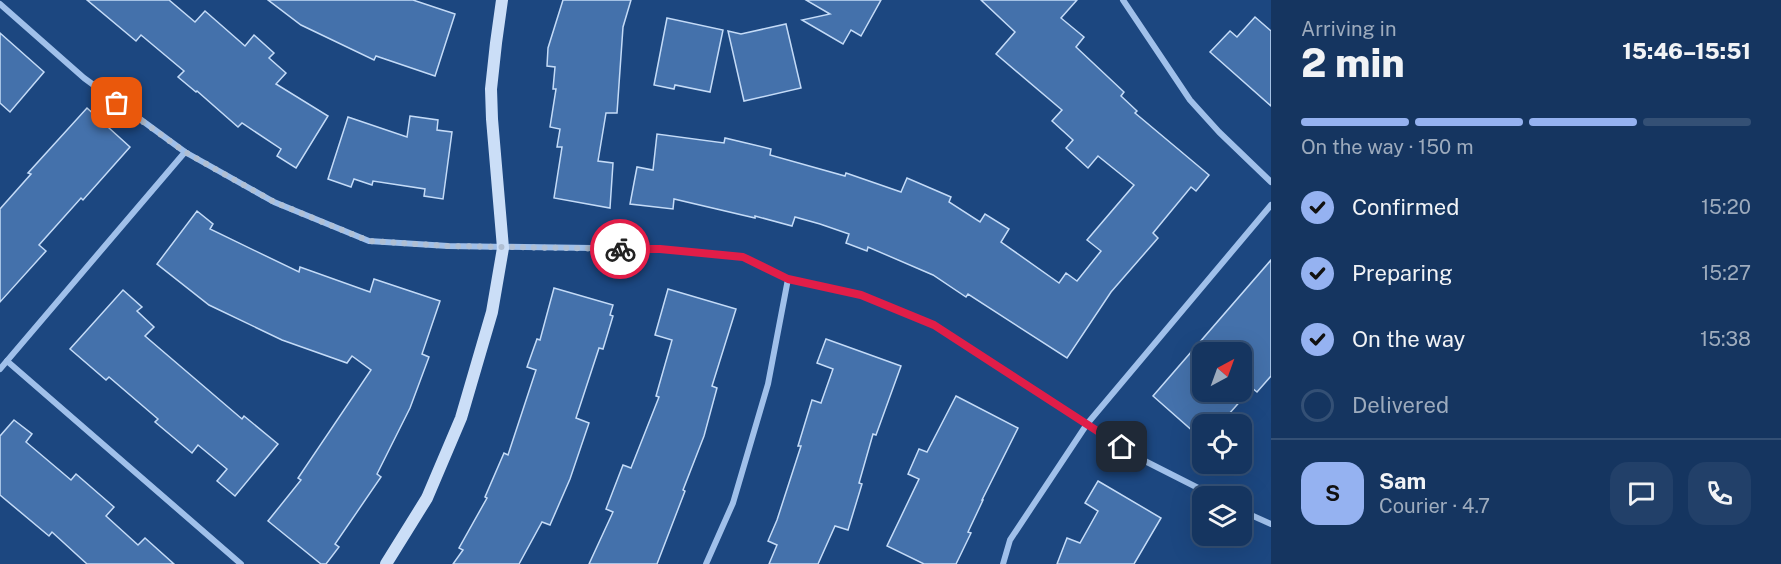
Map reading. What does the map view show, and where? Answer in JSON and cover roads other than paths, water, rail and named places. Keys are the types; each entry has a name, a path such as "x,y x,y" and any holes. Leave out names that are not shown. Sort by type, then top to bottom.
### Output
{"street":[{"path":"386,564 427,498 461,418 492,312 502,248 491,89 502,0"},
{"path":"1123,0 1190,100 1219,132 1271,182"},
{"path":"0,4 84,78 185,152 274,202 369,241 502,248 660,249 743,257 788,279 861,295 934,325 1140,458 1195,486"},
{"path":"0,369 185,152"},
{"path":"1003,564 1010,540 1087,424 1271,205"},
{"path":"706,564 733,502 768,384 788,279"},
{"path":"7,361 241,564"},
{"path":"1252,515 1271,524"}]}
